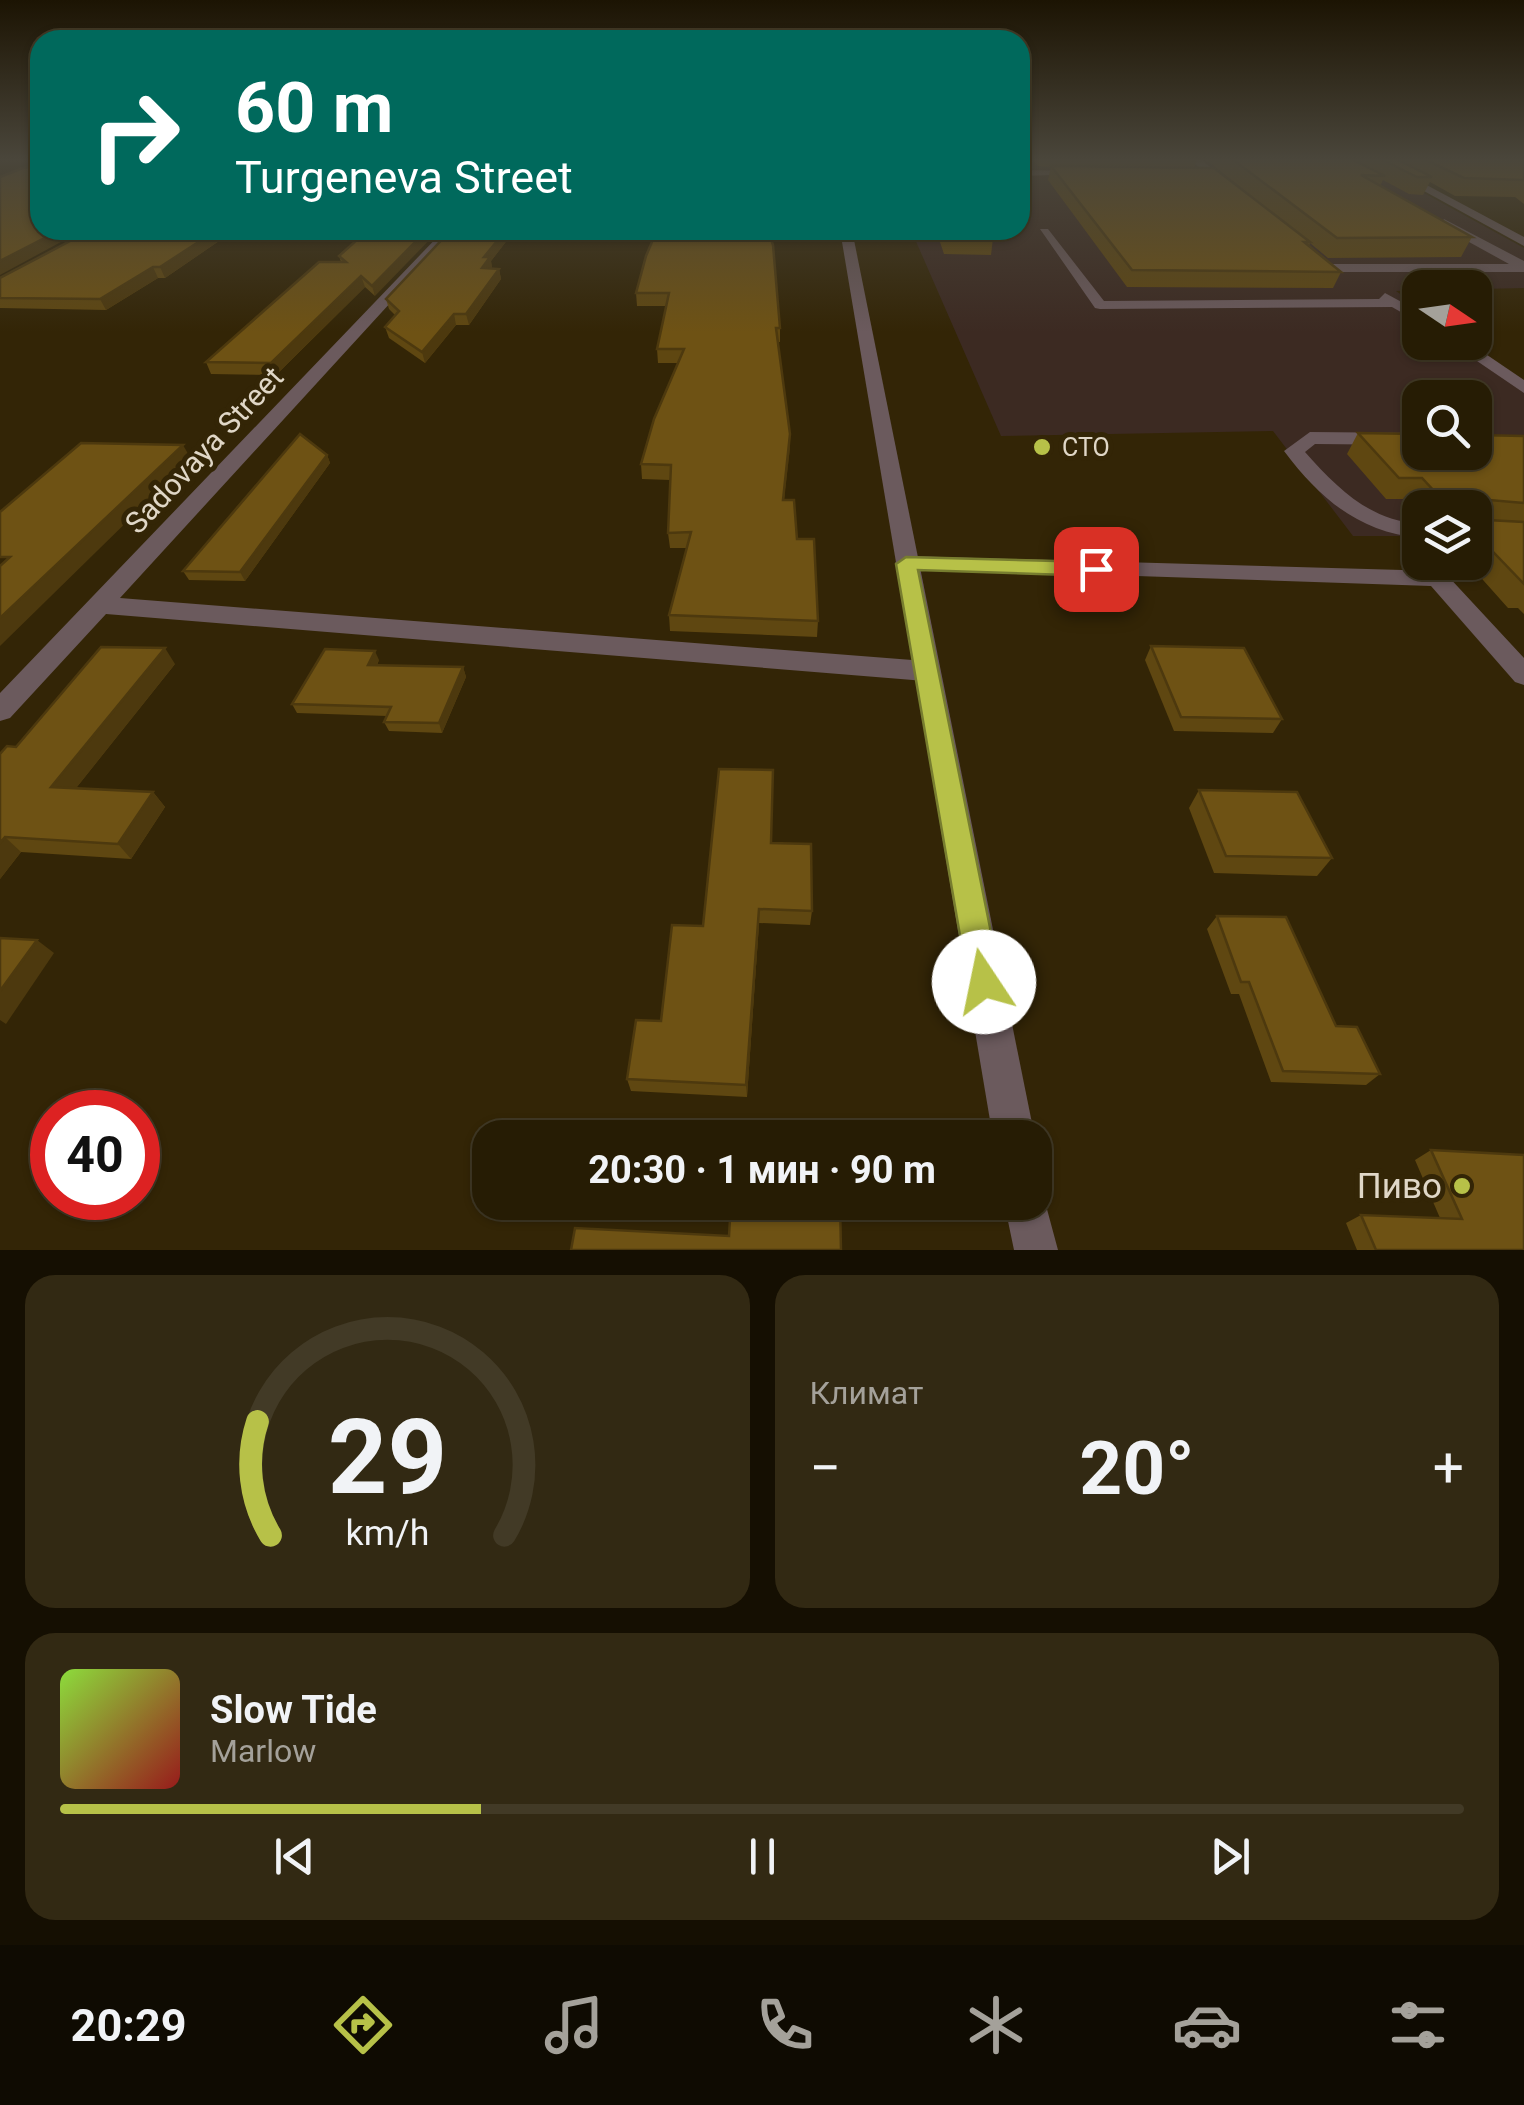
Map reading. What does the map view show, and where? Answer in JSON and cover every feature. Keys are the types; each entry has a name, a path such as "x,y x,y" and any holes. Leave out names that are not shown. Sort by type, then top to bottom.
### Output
{"street":[{"path":"1433,216 1524,267"},
{"path":"1477,216 1524,242"},
{"path":"1044,232 1100,304 1397,303"},
{"name":"Sadovaya Street","path":"0,710 442,240"},
{"path":"848,240 924,671 1011,1120"},
{"path":"1299,245 1327,268 1402,306"},
{"path":"1327,268 1524,267"},
{"path":"1483,360 1524,388"},
{"path":"1402,440 1310,438 1294,452 1333,498 1388,530 1402,530"},
{"path":"906,564 1438,579 1524,675"},
{"path":"100,605 924,671"},
{"path":"1030,1220 1036,1250"}],"shaded area":[{"path":"1030,216 1466,216 1524,248 1524,288 1492,289 1492,270 1402,270 1402,291 1396,291 1402,295 1402,360 1492,359 1524,381 1524,540 1492,519 1492,490 1402,490 1402,536 1353,536 1273,431 1001,436 915,240 1030,240"}],"building":[{"path":"0,216 30,216 30,240 41,240 0,261"},
{"path":"1090,216 1277,216 1341,272 1132,270"},
{"path":"1308,216 1435,216 1472,237 1337,238"},
{"path":"72,240 202,240 100,299 0,298 0,278"},
{"path":"357,240 417,240 372,286 361,276 271,363 206,362 319,262 346,262 339,256"},
{"path":"442,240 498,240 484,257 490,257 482,268 499,269 466,314 454,314 422,352 385,327 399,311 386,299"},
{"path":"653,240 771,240 780,328 776,328 790,434 783,500 794,500 797,539 814,539 818,621 669,615 691,532 668,533 671,465 641,464 654,419 684,349 657,349 669,293 636,293"},
{"path":"1358,433 1402,434 1402,470 1492,470 1492,435 1524,436 1524,503 1492,500 1492,490 1433,490 1422,478 1399,478"},
{"path":"300,434 327,455 240,572 183,571"},
{"path":"81,443 183,445 0,618 0,566 10,557 0,557 0,512"},
{"path":"1492,520 1524,522 1524,584 1492,551"},
{"path":"1151,646 1244,648 1282,719 1181,717"},
{"path":"101,647 165,648 51,787 153,792 118,844 5,837 0,843 0,754 7,746 16,747"},
{"path":"325,649 375,651 368,665 463,667 439,723 384,722 391,707 292,704"},
{"path":"719,769 773,770 771,843 811,844 812,911 759,909 746,1085 627,1079 636,1020 661,1021 672,925 703,926"},
{"path":"1199,790 1297,792 1332,858 1226,856"},
{"path":"1217,916 1286,917 1336,1026 1357,1027 1380,1074 1283,1071 1249,982 1241,982"},
{"path":"0,938 37,940 0,991"},
{"path":"1431,1150 1524,1155 1524,1250 1376,1250 1361,1215 1462,1219"},
{"path":"730,1220 840,1220 841,1250 571,1250 575,1228 729,1236"}],"place":[{"name":"СТО","path":"1042,447"},
{"name":"Пиво","path":"1462,1186"}],"route":[{"path":"984,982 906,564 1096,569"}]}
